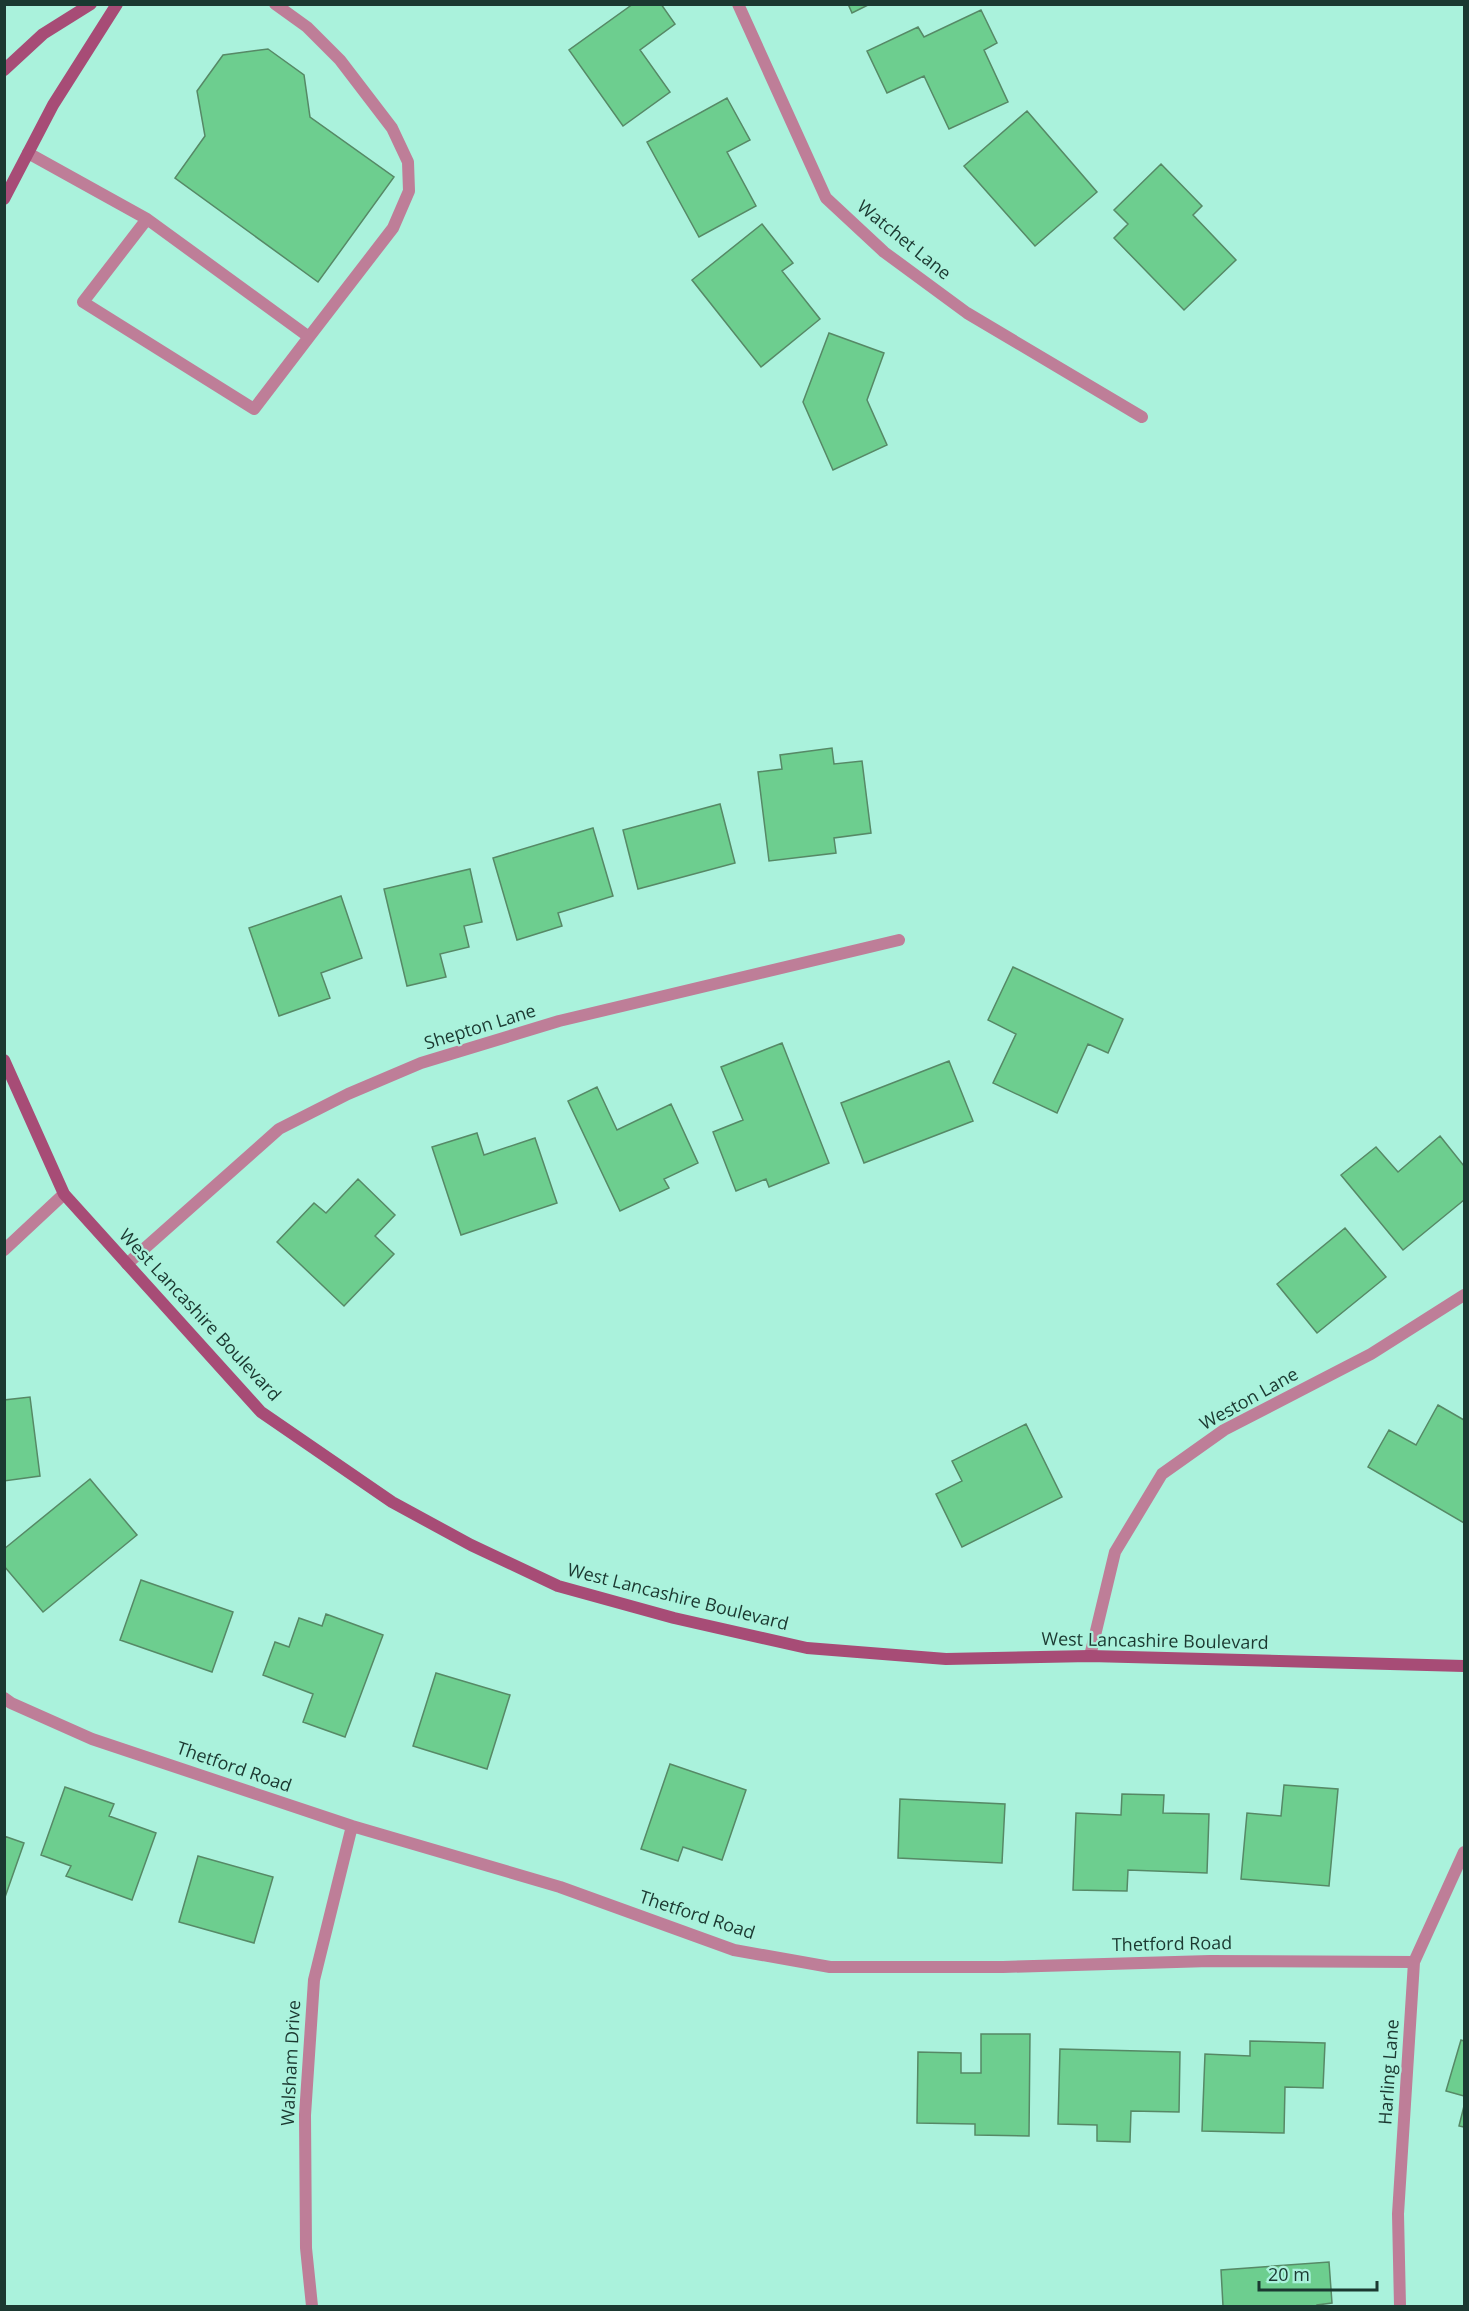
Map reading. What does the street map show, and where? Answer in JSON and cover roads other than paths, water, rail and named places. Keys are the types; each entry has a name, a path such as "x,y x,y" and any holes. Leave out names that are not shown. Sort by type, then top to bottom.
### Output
{"main road":[{"path":"4,70 43,34 91,4"},
{"path":"4,199 53,105 117,4"},
{"name":"West Lancashire Boulevard","path":"4,1060 64,1194 261,1412 392,1502 471,1545 558,1586 674,1618 807,1648 946,1659 1090,1656 1464,1665"}],"street":[{"path":"147,219 83,302 254,409 393,228 409,191 408,162 392,128 340,60 307,27 275,4"},
{"name":"Watchet Lane","path":"738,4 826,198 884,252 967,313 1142,417"},
{"path":"28,153 147,219 309,337"},
{"name":"Shepton Lane","path":"127,1264 279,1130 348,1094 422,1063 560,1021 899,940"},
{"path":"4,1250 64,1194"},
{"name":"Weston Lane","path":"1090,1656 1115,1552 1162,1474 1224,1430 1371,1354 1464,1295"},
{"name":"Thetford Road","path":"4,1698 10,1703 92,1739 352,1826 560,1887 734,1950 830,1967 1003,1967 1210,1961 1414,1962"},
{"name":"Walsham Drive","path":"312,2307 306,2248 305,2115 314,1980 352,1826"},
{"name":"Harling Lane","path":"1400,2307 1398,2214 1414,1962 1464,1852"}]}
